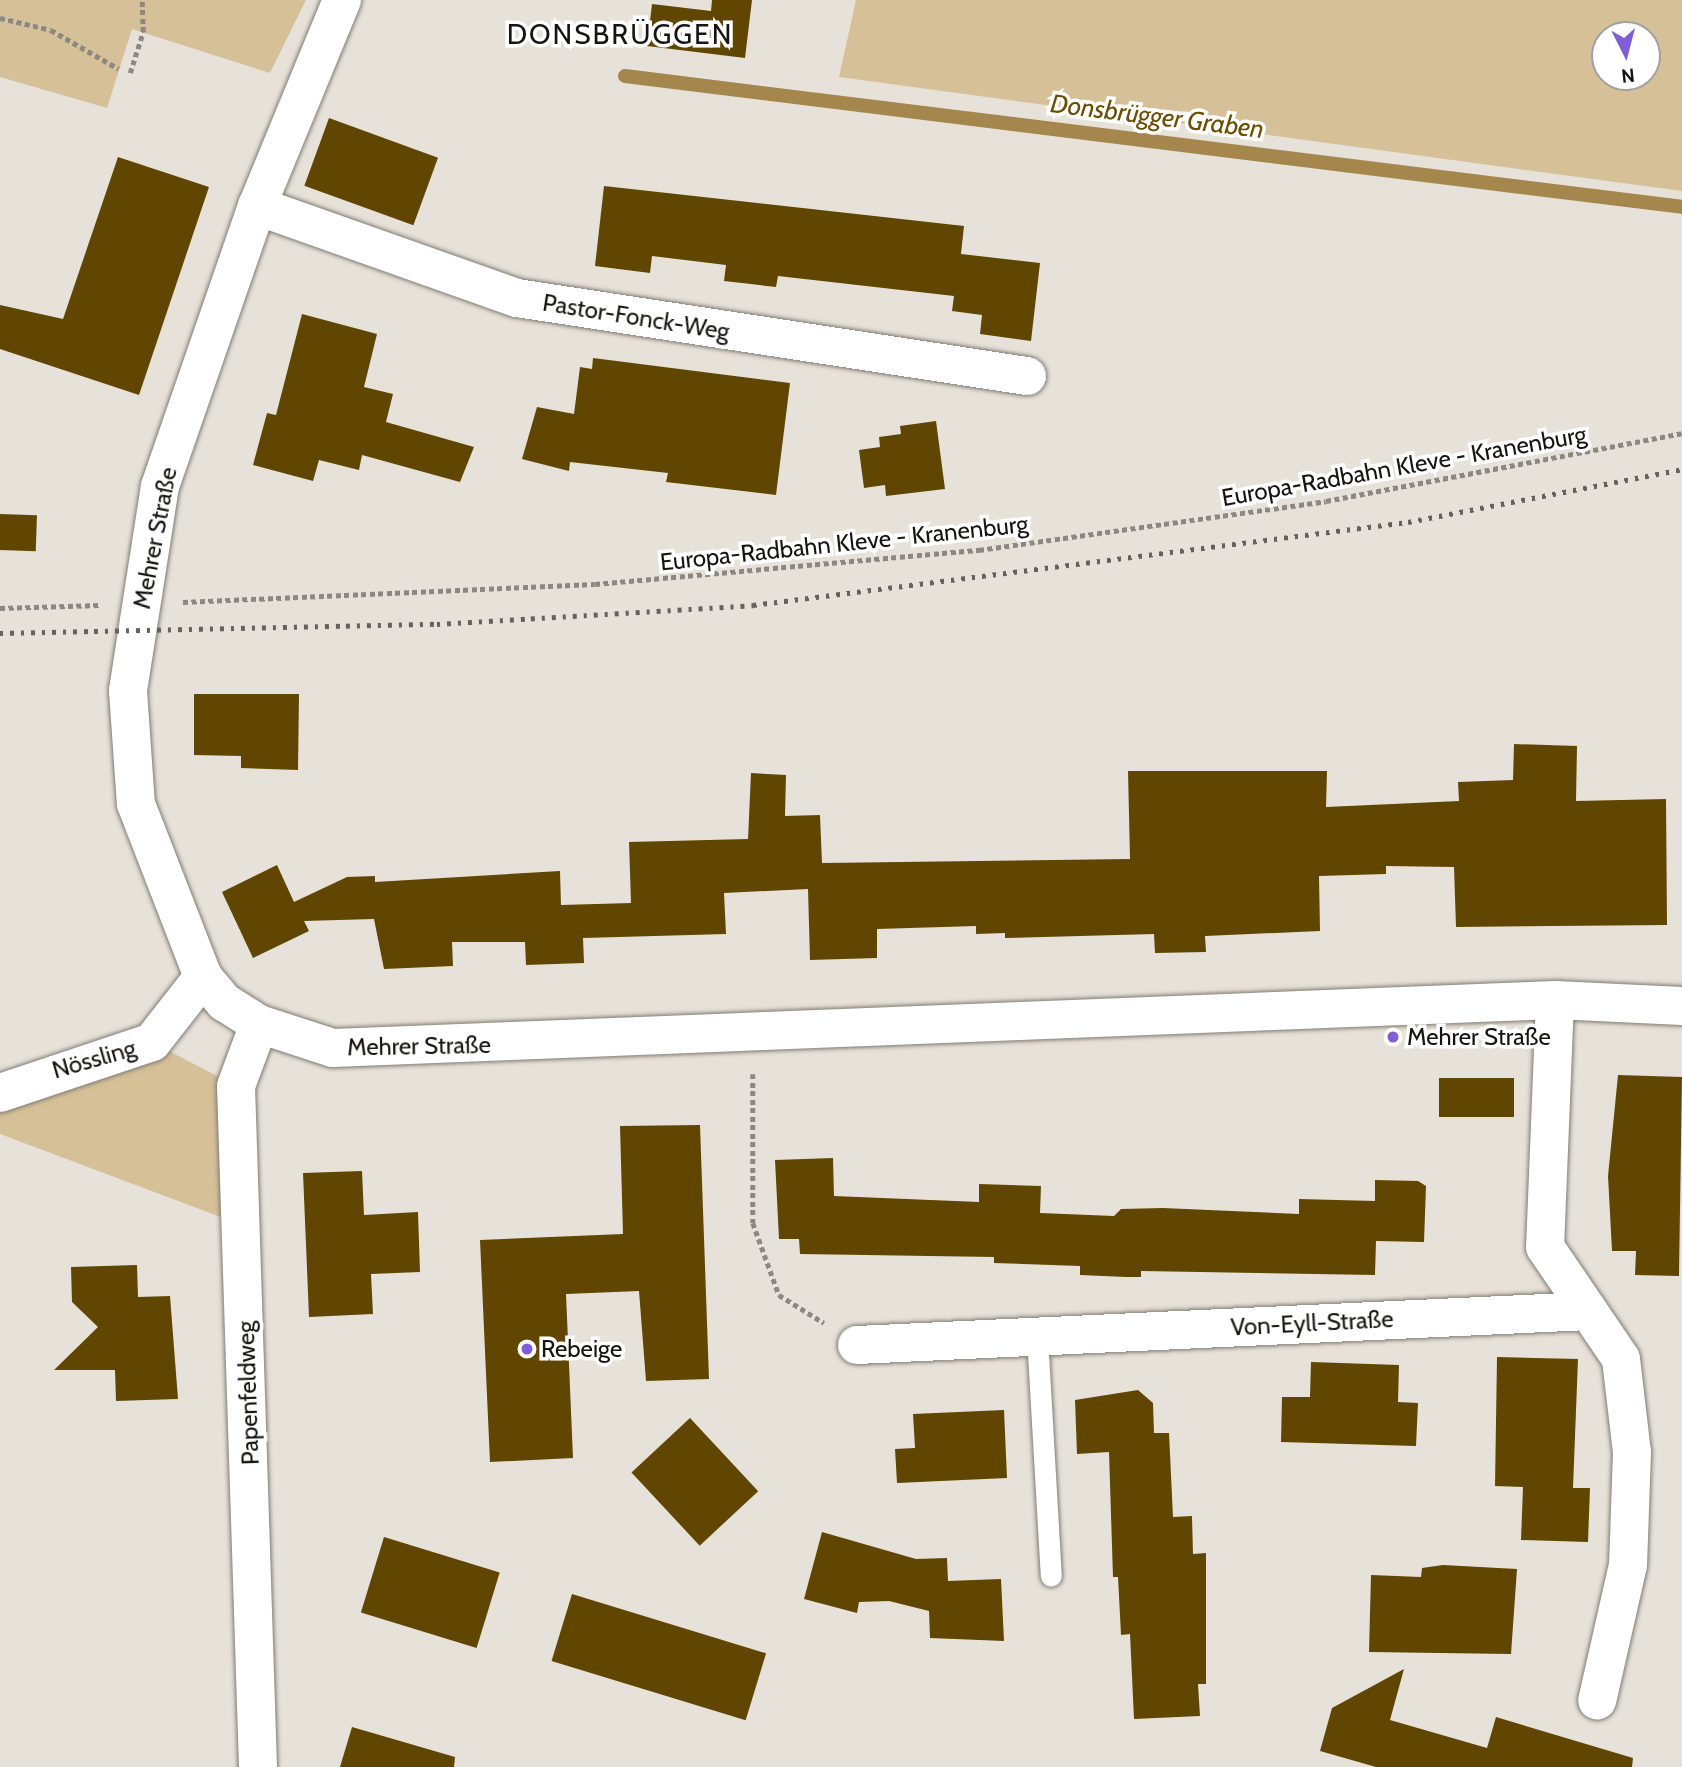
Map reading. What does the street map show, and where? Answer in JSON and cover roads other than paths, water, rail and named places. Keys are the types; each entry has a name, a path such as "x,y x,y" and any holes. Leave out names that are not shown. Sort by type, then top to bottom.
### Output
{"street":[{"name":"Mehrer Straße","path":"342,0 257,206 160,486 128,691 129,764 136,804 203,978 224,1002 259,1024 333,1048 753,1034 1555,1000 1682,1006"},
{"name":"Pastor-Fonck-Weg","path":"257,206 517,298 1027,376"},
{"name":"Nössling","path":"0,1093 152,1042 203,978"},
{"path":"1555,1000 1545,1247 1621,1359 1632,1452 1628,1565 1597,1701"},
{"name":"Papenfeldweg","path":"258,1767 236,1086 259,1024"},
{"name":"Von-Eyll-Straße","path":"857,1345 1588,1311"}],"lane":[{"path":"1037,1336 1051,1576"}],"waterway":[{"name":"Donsbrügger Graben","path":"625,76 1682,207"}],"railway":[{"path":"0,633 437,624 753,605 1408,522 1682,469"}],"place":[{"name":"Mehrer Straße","path":"1393,1037"},
{"name":"Rebeige","path":"527,1349"}],"district":[{"name":"DONSBRÜGGEN","path":"620,34"}]}
